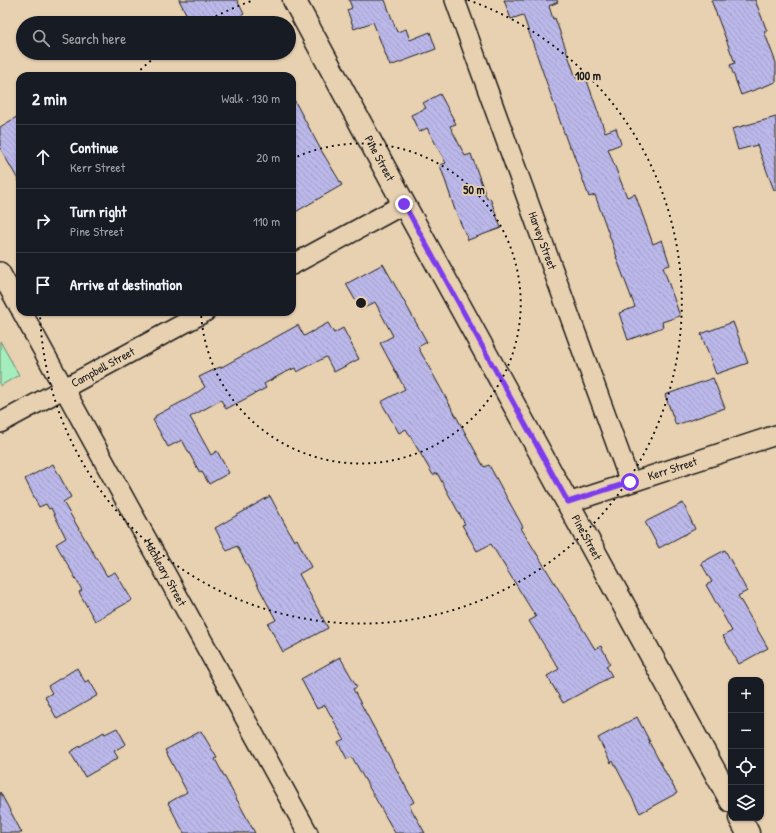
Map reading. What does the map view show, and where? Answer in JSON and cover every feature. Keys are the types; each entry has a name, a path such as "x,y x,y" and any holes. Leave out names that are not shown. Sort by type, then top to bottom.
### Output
{"street":[{"name":"Pine Street","path":"294,0 728,795"},
{"name":"Harvey Street","path":"455,0 630,482"},
{"path":"296,263 404,204"},
{"path":"0,272 16,301"},
{"name":"Machleary Street","path":"24,316 308,833"},
{"name":"Campbell Street","path":"0,423 198,316"},
{"name":"Kerr Street","path":"568,502 776,435"},
{"path":"742,821 748,833"}],"green space":[{"path":"0,341 19,375 0,386"}],"building":[{"path":"179,0 237,0 244,14 240,16 187,16"},
{"path":"349,0 385,0 397,32 406,29 410,40 430,32 436,49 390,66 373,22 354,29 347,10 352,8"},
{"path":"504,0 557,0 558,2 549,6 553,19 555,18 576,78 585,75 605,132 616,128 621,144 608,149 627,197 635,194 653,244 662,240 670,265 663,267 680,316 662,322 663,327 628,340 619,313 635,307 595,195 589,197 571,147 569,147 523,15 511,19"},
{"path":"711,0 755,0 767,31 764,31 776,63 776,82 741,95 730,65 735,63"},
{"path":"440,94 456,124 450,126 465,156 471,154 487,199 490,198 501,228 468,240 455,210 440,165 446,163 427,128 419,132 411,115 426,108 423,103"},
{"path":"296,103 321,150 342,185 296,212"},
{"path":"16,117 16,176 0,148 0,127"},
{"path":"776,117 776,190 774,190 757,145 738,150 732,129"},
{"path":"383,264 427,342 418,347 484,467 489,465 523,527 521,528 595,649 601,646 610,663 606,666 612,676 563,703 547,676 559,669 529,621 536,617 491,544 477,551 462,525 465,524 437,473 433,475 406,429 399,433 381,402 405,389 380,343 393,336 375,302 361,310 346,284"},
{"path":"733,322 748,363 716,374 701,334"},
{"path":"328,323 334,333 343,328 359,359 334,372 326,357 297,372 295,368 280,375 264,384 266,388 226,409 221,400 190,417 211,455 217,451 229,473 209,484 202,472 200,473 182,440 168,447 153,420 156,418 155,416 191,397 205,387 199,377 220,368 298,325 304,336"},
{"path":"713,378 725,408 676,425 665,395"},
{"path":"53,464 71,497 63,502 107,576 115,572 132,600 95,621 79,592 82,590 56,544 66,538 51,508 49,509 46,504 39,507 25,479"},
{"path":"270,496 294,541 297,539 311,567 299,574 328,628 283,652 268,624 276,620 237,546 227,551 215,528"},
{"path":"683,503 695,529 659,548 645,522"},
{"path":"725,550 747,591 738,596 768,648 739,664 723,636 732,631 706,585 712,582 701,563"},
{"path":"340,657 357,687 353,689 414,802 409,805 425,833 395,833 352,757 347,759 338,742 344,739 325,705 317,709 301,679"},
{"path":"77,668 85,682 89,680 98,695 57,719 45,697 52,693 48,686"},
{"path":"637,717 677,793 640,813 613,761 611,763 598,738"},
{"path":"117,728 126,744 114,751 118,758 85,777 70,752 104,732 105,734"},
{"path":"201,731 217,758 215,759 255,833 184,833 168,803 187,792 165,750"},
{"path":"0,792 22,833 0,833"}],"route":[{"path":"404,204 568,502 630,482"}]}
